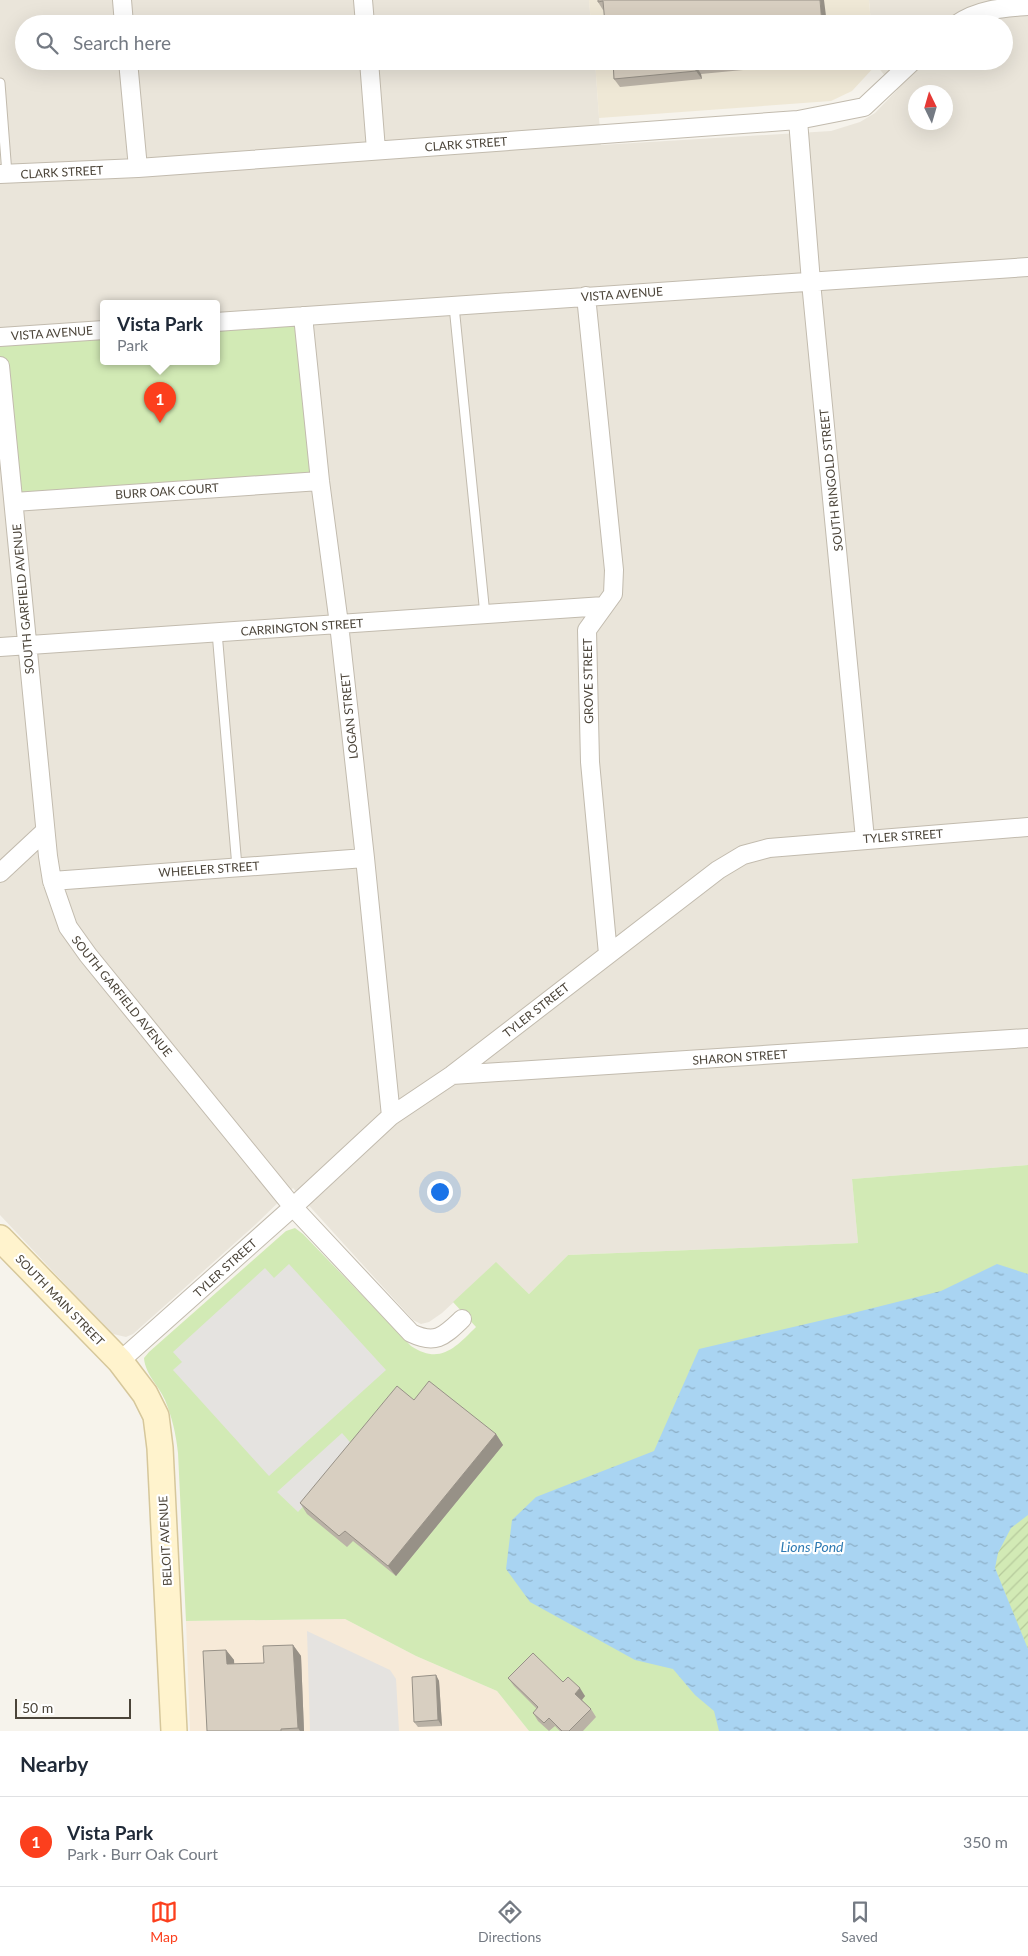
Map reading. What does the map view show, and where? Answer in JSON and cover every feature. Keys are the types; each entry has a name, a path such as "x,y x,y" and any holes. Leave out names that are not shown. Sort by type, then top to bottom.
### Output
{"main road":[{"name":"SOUTH MAIN STREET","path":"0,1238 120,1361"},
{"name":"BELOIT AVENUE","path":"120,1361 145,1394 156,1416 159,1437 174,1731"}],"street":[{"path":"122,0 123,15"},
{"path":"363,0 364,15"},
{"path":"972,15 989,5 1028,6"},
{"path":"129,70 138,168"},
{"path":"370,70 376,150"},
{"name":"CLARK STREET","path":"3,174 138,168 798,120 864,107 903,70"},
{"name":"SOUTH RINGOLD STREET","path":"798,120 811,282 865,839"},
{"name":"VISTA AVENUE","path":"220,322 1028,267"},
{"name":"GROVE STREET","path":"586,296 614,570 613,594 587,630 590,762 608,954"},
{"name":"LOGAN STREET","path":"303,316 320,481 339,624 365,858 391,1116"},
{"name":"VISTA AVENUE","path":"0,337 100,330"},
{"name":"SOUTH GARFIELD AVENUE","path":"0,366 45,831 52,880 68,927 88,955 293,1207 412,1333 424,1340 435,1339 448,1332 462,1319"},
{"name":"BURR OAK COURT","path":"14,502 320,481"},
{"name":"CARRINGTON STREET","path":"0,647 604,606"},
{"name":"TYLER STREET","path":"120,1361 293,1207 391,1116 452,1075 718,870 743,855 769,848 1028,827"},
{"path":"0,873 45,831"},
{"name":"WHEELER STREET","path":"52,880 365,858"},
{"name":"SHARON STREET","path":"452,1075 1028,1038"}],"lane":[{"path":"0,83 3,174"},
{"path":"454,306 485,614"},
{"path":"217,632 238,867"}],"shaded area":[{"path":"0,0 589,0 590,15 15,15 15,70 596,70 601,145 831,131 860,122 875,113 897,90 880,70 1013,70 1013,15 870,15 869,0 1028,0 1028,1165 852,1179 858,1243 568,1255 529,1294 496,1263 442,1313 429,1322 421,1324 413,1320 293,1188 255,1225 133,1334 126,1337 113,1334 0,1215"},
{"path":"589,0 869,0 870,15 590,15"},
{"path":"596,70 871,70 852,91 831,101 599,118"},
{"path":"289,1264 386,1370 269,1476 173,1370 182,1362 173,1352 265,1268 274,1278"},
{"path":"342,1433 356,1449 298,1512 277,1492"},
{"path":"345,1619 416,1656 497,1691 529,1731 190,1731 186,1621"},
{"path":"307,1631 390,1670 396,1679 399,1731 310,1731"}],"green space":[{"path":"303,317 320,481 14,502 0,366 0,337 100,330 100,365 220,365 220,322"},
{"path":"1028,1165 1028,1731 529,1731 497,1691 416,1656 345,1619 186,1621 176,1439 172,1419 165,1400 147,1369 144,1358 286,1231 295,1228 303,1234 411,1346 430,1354 439,1354 447,1352 461,1342 476,1327 453,1302 496,1262 529,1294 568,1255 858,1243 852,1179"},
{"path":"1028,1515 1028,1649 995,1568 998,1553 1011,1528"}],"water":[{"name":"Lions Pond","path":"997,1264 1028,1274 1028,1515 1011,1528 998,1553 995,1568 1028,1649 1028,1731 719,1731 714,1711 695,1695 673,1669 635,1660 530,1602 506,1569 512,1520 536,1497 654,1451 699,1349 941,1291"}],"building":[{"path":"598,0 820,0 821,15 604,15 603,1 598,2"},
{"path":"614,70 696,70 696,71 614,79"},
{"path":"429,1381 496,1434 388,1566 345,1531 339,1536 300,1503 397,1386 414,1400"},
{"path":"293,1645 298,1728 281,1729 281,1731 207,1731 203,1651 226,1650 227,1664 264,1663 263,1646"},
{"path":"533,1653 563,1682 568,1677 580,1688 575,1694 591,1709 569,1731 562,1731 549,1718 544,1723 533,1713 538,1707 508,1678"},
{"path":"436,1675 438,1720 414,1722 412,1677"}],"place":[{"name":"Vista Park","path":"160,423"}]}
